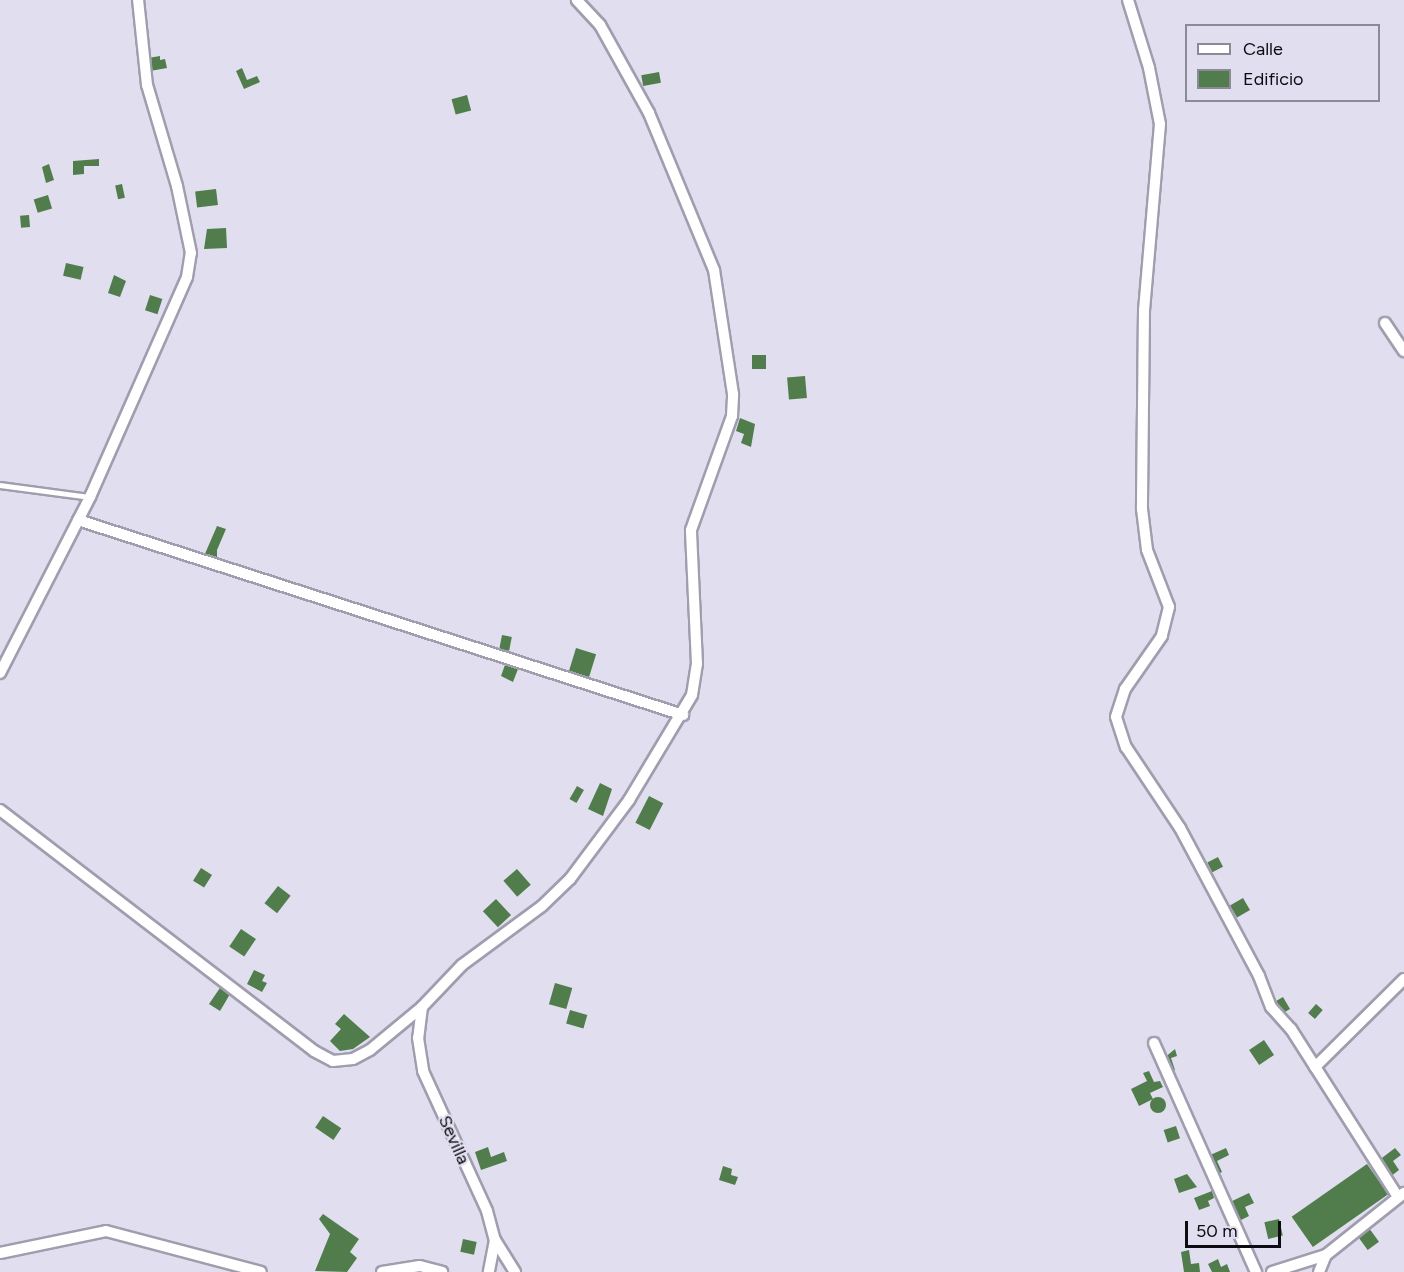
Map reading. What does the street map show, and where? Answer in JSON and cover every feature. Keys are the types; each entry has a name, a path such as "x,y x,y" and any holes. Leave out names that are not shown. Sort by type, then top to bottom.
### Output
{"street":[{"path":"0,674 90,497 187,277 191,253 177,186 147,85 138,0"},
{"path":"0,810 314,1051 333,1061 352,1059 370,1050 422,1007 462,965 542,906 570,879 629,800 683,715 692,695 697,664 691,530 732,416 733,394 714,270 649,113 600,25 577,0"},
{"path":"1128,0 1149,68 1160,124 1144,310 1142,509 1147,550 1169,607 1162,636 1125,689 1116,717 1126,747 1180,828 1259,976 1271,1007 1291,1029 1401,1195 1326,1255 1272,1272"},
{"path":"1384,323 1404,351"},
{"path":"78,520 683,715"},
{"path":"1315,1067 1404,979"},
{"name":"Sevilla","path":"422,1007 418,1038 423,1071 487,1211 495,1240 489,1272"},
{"path":"1154,1043 1256,1272"},
{"path":"0,1253 106,1231 261,1272"},
{"path":"495,1240 515,1272"},
{"path":"1319,1272 1326,1255"},
{"path":"382,1272 420,1266 442,1272"}],"lane":[{"path":"0,485 90,497"}],"building":[{"path":"160,56 160,60 165,59 167,68 150,71 148,58"},
{"path":"242,68 247,80 257,76 260,82 244,89 236,71"},
{"path":"659,72 661,83 643,86 641,75"},
{"path":"467,95 471,110 456,115 452,99"},
{"path":"99,159 99,166 84,166 84,174 73,175 73,161"},
{"path":"49,164 54,180 46,183 42,167"},
{"path":"122,184 125,198 118,199 115,185"},
{"path":"216,189 218,205 197,207 195,192"},
{"path":"48,195 52,208 38,213 34,199"},
{"path":"29,215 30,227 21,228 20,216"},
{"path":"226,228 227,248 204,249 207,229"},
{"path":"66,263 84,267 81,280 63,276"},
{"path":"114,275 126,281 120,297 108,293"},
{"path":"150,295 162,299 157,314 145,310"},
{"path":"752,355 766,355 766,369 752,369"},
{"path":"805,376 807,398 789,399 787,378"},
{"path":"740,418 755,424 751,447 741,443 744,434 736,431"},
{"path":"217,526 226,529 217,550 217,559 204,556"},
{"path":"502,635 512,637 509,651 499,649"},
{"path":"576,648 596,654 589,677 569,671"},
{"path":"506,662 518,669 513,682 501,676"},
{"path":"600,783 612,789 603,816 588,809"},
{"path":"577,786 584,790 576,803 570,799"},
{"path":"649,796 663,803 650,830 635,823"},
{"path":"1218,857 1223,867 1212,872 1207,862"},
{"path":"201,868 212,875 204,888 193,881"},
{"path":"517,869 531,885 517,897 503,881"},
{"path":"278,886 291,896 277,913 264,903"},
{"path":"1243,898 1250,910 1237,918 1230,905"},
{"path":"496,899 511,915 498,927 483,911"},
{"path":"241,929 256,939 244,956 229,946"},
{"path":"254,970 265,975 262,981 267,983 262,992 247,984"},
{"path":"224,982 233,989 220,1011 209,1004"},
{"path":"555,983 572,988 566,1009 549,1004"},
{"path":"1283,997 1290,1009 1280,1015 1273,1003"},
{"path":"1316,1004 1323,1010 1315,1019 1308,1013"},
{"path":"570,1010 587,1015 583,1028 566,1023"},
{"path":"344,1014 370,1037 353,1049 340,1051 330,1041 341,1029 335,1024"},
{"path":"1264,1040 1274,1055 1259,1065 1249,1050"},
{"path":"1175,1049 1177,1056 1171,1058 1175,1070 1169,1072 1163,1059"},
{"path":"1149,1071 1154,1082 1160,1081 1163,1087 1150,1093 1153,1099 1139,1106 1131,1089 1147,1081 1143,1073"},
{"path":"1158,1097 1166,1105 1158,1113 1150,1105"},
{"path":"323,1116 341,1128 333,1140 315,1128"},
{"path":"1176,1126 1180,1138 1168,1142 1164,1130"},
{"path":"488,1147 491,1157 504,1152 507,1161 481,1170 475,1152"},
{"path":"1226,1148 1229,1155 1217,1161 1222,1172 1216,1175 1208,1156"},
{"path":"1395,1148 1401,1155 1393,1161 1399,1170 1390,1177 1378,1161"},
{"path":"1367,1164 1388,1194 1313,1247 1292,1217"},
{"path":"723,1166 732,1169 731,1175 738,1177 735,1185 719,1180"},
{"path":"1187,1174 1197,1187 1179,1193 1174,1179"},
{"path":"1212,1191 1214,1198 1208,1201 1210,1206 1199,1210 1194,1198"},
{"path":"1249,1193 1254,1203 1245,1207 1249,1216 1237,1222 1228,1203"},
{"path":"323,1214 359,1239 350,1252 357,1258 347,1272 315,1271 330,1234 319,1219"},
{"path":"1279,1219 1283,1236 1268,1239 1264,1222"},
{"path":"1369,1228 1379,1242 1368,1250 1358,1236"},
{"path":"463,1239 477,1242 474,1255 460,1252"},
{"path":"1189,1250 1191,1264 1199,1263 1200,1272 1184,1272 1181,1252"},
{"path":"1218,1259 1221,1267 1227,1264 1230,1272 1212,1272 1208,1264"}]}
